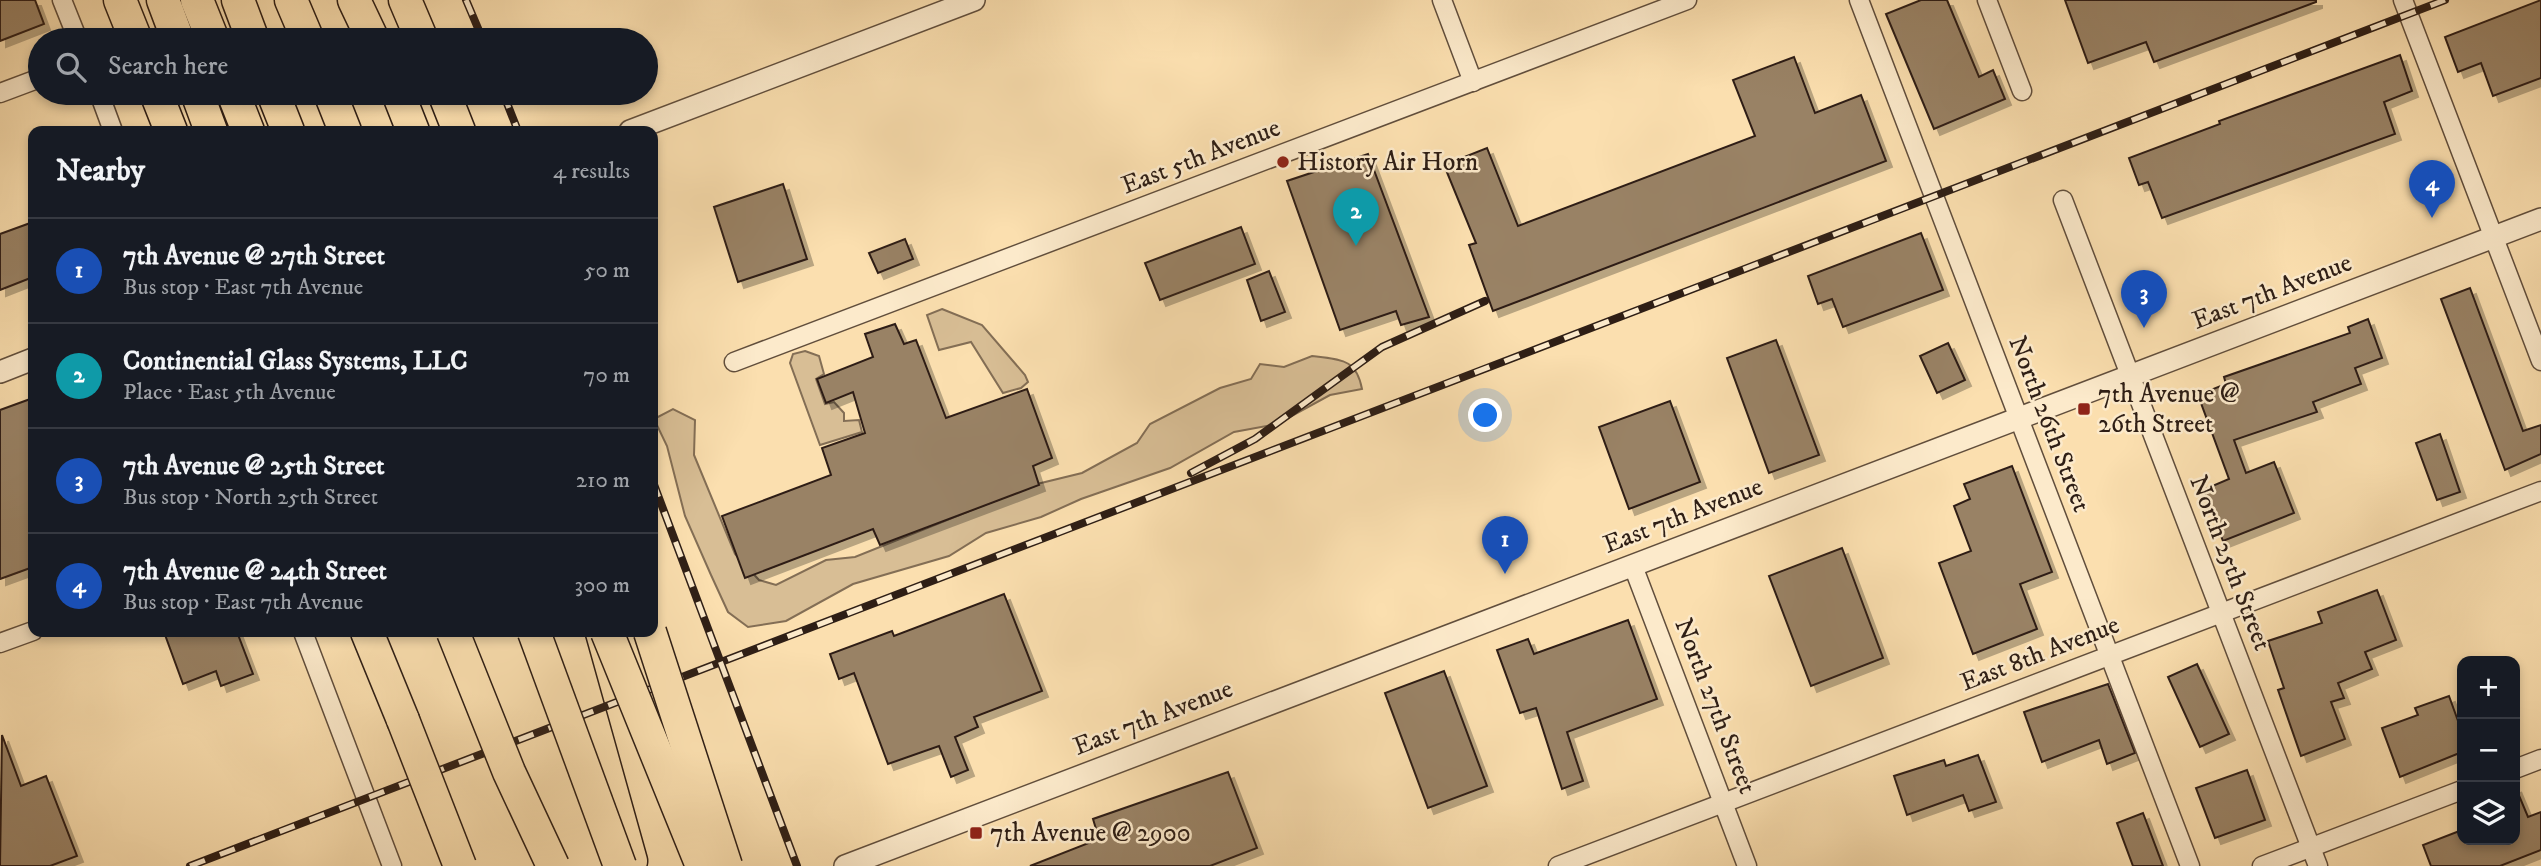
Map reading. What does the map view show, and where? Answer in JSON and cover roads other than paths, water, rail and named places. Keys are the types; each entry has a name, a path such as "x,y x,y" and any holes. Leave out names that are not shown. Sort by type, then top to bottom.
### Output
{"highway":[{"path":"120,0 131,28"},
{"path":"163,0 174,28"},
{"path":"197,0 208,28"},
{"path":"238,0 248,28"},
{"path":"291,0 303,28"},
{"path":"405,0 417,28"},
{"path":"161,105 169,126"},
{"path":"201,105 209,126"},
{"path":"238,105 246,126"},
{"path":"278,105 286,126"},
{"path":"335,105 343,126"},
{"path":"387,105 395,126"},
{"path":"403,105 411,126"},
{"path":"448,105 457,126"},
{"path":"369,637 460,866"},
{"path":"379,637 403,720"},
{"path":"455,637 509,772 553,866"},
{"path":"473,637 558,866"},
{"path":"536,637 620,866"},
{"path":"568,637 632,866"},
{"path":"609,637 702,866"},
{"path":"652,637 726,866"}],"street":[{"path":"62,0 73,28"},
{"path":"643,126 974,0"},
{"path":"1442,0 1473,82"},
{"name":"East 5th Avenue","path":"734,362 1687,0"},
{"name":"North 26th Street","path":"1859,0 2190,866"},
{"path":"1987,0 2022,91"},
{"path":"2403,0 2541,361"},
{"path":"0,93 28,82"},
{"path":"103,105 111,126"},
{"name":"North 25th Street","path":"2063,200 2318,866"},
{"name":"East 7th Avenue","path":"845,866 2541,219"},
{"path":"0,372 28,361"},
{"name":"East 8th Avenue","path":"1558,866 2541,491"},
{"name":"North 27th Street","path":"1633,566 1747,866"},
{"path":"0,643 28,633"},
{"path":"305,637 392,866"},
{"path":"2520,767 2541,760"},
{"path":"2262,866 2457,792"}],"railway":[{"path":"466,0 478,28"},
{"path":"190,866 2445,0"},
{"path":"508,105 516,126"},
{"path":"1191,473 1255,439 1382,347 1485,301"},
{"path":"658,495 797,866"}],"place":[{"name":"History Air Horn","path":"1283,162"},
{"name":"7th Avenue @ 24th Street","path":"2432,218"},
{"name":"Continential Glass Systems, LLC","path":"1356,246"},
{"name":"7th Avenue @ 25th Street","path":"2144,328"},
{"name":"7th Avenue @ 26th Street","path":"2084,409"},
{"name":"7th Avenue @ 27th Street","path":"1505,574"},
{"name":"7th Avenue @ 2900","path":"976,833"}]}
